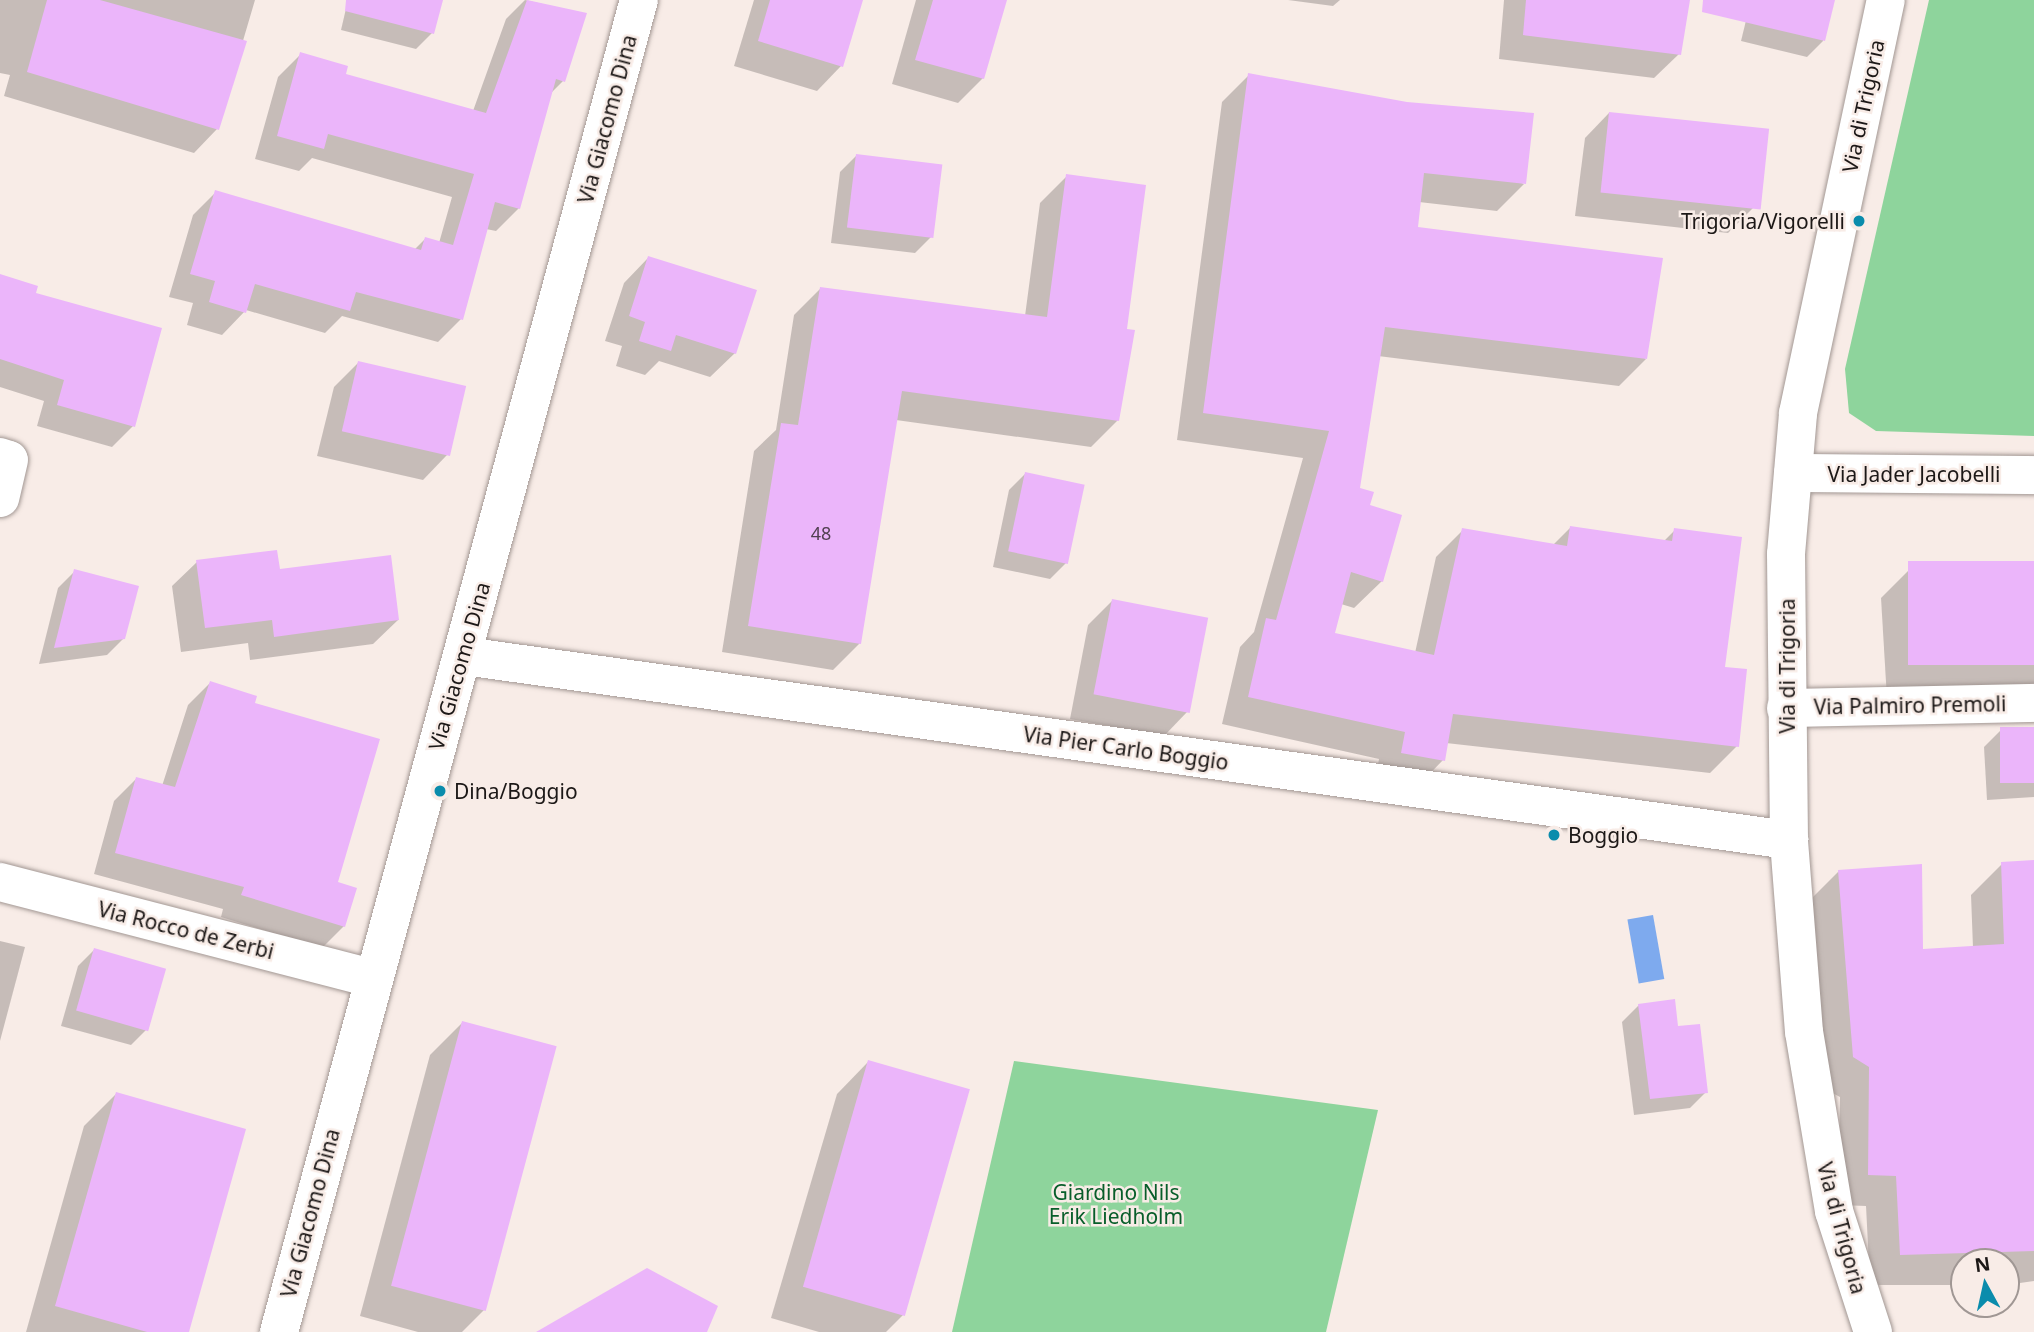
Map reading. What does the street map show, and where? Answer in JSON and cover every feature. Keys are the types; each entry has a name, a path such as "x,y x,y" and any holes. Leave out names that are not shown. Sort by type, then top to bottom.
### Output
{"street":[{"name":"Via Giacomo Dina","path":"279,1332 372,978 464,656 639,0"},
{"name":"Via di Trigoria","path":"1873,1332 1834,1211 1821,1145 1788,840 1786,708 1793,473 1801,401 1886,0"},
{"path":"0,457 9,460 0,498"},
{"name":"Via Jader Jacobelli","path":"1793,473 2034,474"},
{"name":"Via Pier Carlo Boggio","path":"464,656 1788,840"},
{"name":"Via Palmiro Premoli","path":"1786,708 2034,703"},
{"name":"Via Rocco de Zerbi","path":"0,882 372,978"}],"green space":[{"path":"1929,0 2034,0 2034,436 1876,431 1849,413 1845,369"},
{"name":"Giardino Nils Erik Liedholm","path":"1014,1061 1378,1110 1326,1332 952,1332"}],"water":[{"path":"1653,915 1664,979 1639,984 1627,920"}],"building":[{"path":"47,0 100,0 247,41 219,130 27,72"},
{"path":"346,0 443,0 434,34 345,11"},
{"path":"527,0 587,13 565,82 556,79 520,209 495,202 463,320 356,292 350,311 255,284 246,313 209,302 215,281 190,274 215,190 421,250 425,237 453,245 474,174 328,134 324,149 277,136 300,52 348,66 346,74 486,113"},
{"path":"770,0 863,0 843,67 758,41"},
{"path":"933,0 1007,0 984,79 915,60"},
{"path":"1526,0 1690,0 1681,55 1523,35"},
{"path":"1703,0 1835,0 1825,41 1702,12"},
{"path":"1248,73 1407,102 1534,113 1526,184 1424,173 1418,227 1663,258 1647,359 1385,327 1360,488 1374,492 1370,505 1402,515 1383,582 1351,572 1335,633 1434,655 1462,528 1567,546 1570,526 1672,541 1674,528 1742,537 1725,667 1747,669 1739,747 1453,714 1445,761 1401,753 1405,732 1248,697 1266,618 1276,620 1329,431 1203,413"},
{"path":"1609,112 1769,129 1761,209 1601,193"},
{"path":"856,154 942,165 933,238 847,227"},
{"path":"1066,174 1146,185 1127,329 1135,330 1119,421 902,391 861,644 748,626 781,423 798,425 820,287 1047,317"},
{"path":"648,256 757,290 736,354 676,335 671,351 639,341 645,322 629,316"},
{"path":"0,274 38,286 36,293 162,328 135,427 57,405 64,380 0,359"},
{"path":"358,361 466,386 450,456 342,431"},
{"path":"1025,472 1085,485 1068,564 1008,551"},
{"path":"277,550 280,569 391,555 399,620 274,637 272,620 205,628 196,560"},
{"path":"1908,561 2034,561 2034,665 1908,665"},
{"path":"74,569 139,586 125,639 54,648"},
{"path":"1112,599 1208,618 1190,713 1093,694"},
{"path":"210,681 257,696 255,703 380,739 338,882 357,888 345,927 241,895 244,887 115,853 136,777 175,787"},
{"path":"2000,727 2034,727 2034,783 2000,783"},
{"path":"2034,860 2034,1251 2020,1251 2020,1248 1950,1248 1950,1254 1900,1255 1896,1176 1868,1175 1869,1067 1853,1057 1838,870 1922,864 1923,949 2004,944 2001,862"},
{"path":"94,948 166,969 148,1031 76,1010"},
{"path":"1675,999 1678,1026 1700,1024 1708,1093 1650,1099 1638,1004"},
{"path":"462,1021 557,1046 486,1311 391,1286"},
{"path":"868,1060 970,1089 905,1316 803,1287"},
{"path":"116,1092 246,1129 189,1332 147,1332 55,1306"},
{"path":"647,1268 718,1306 707,1332 536,1332"}],"place":[{"name":"Trigoria/Vigorelli","path":"1859,221"},
{"name":"Dina/Boggio","path":"440,791"},
{"name":"Boggio","path":"1554,835"}]}
